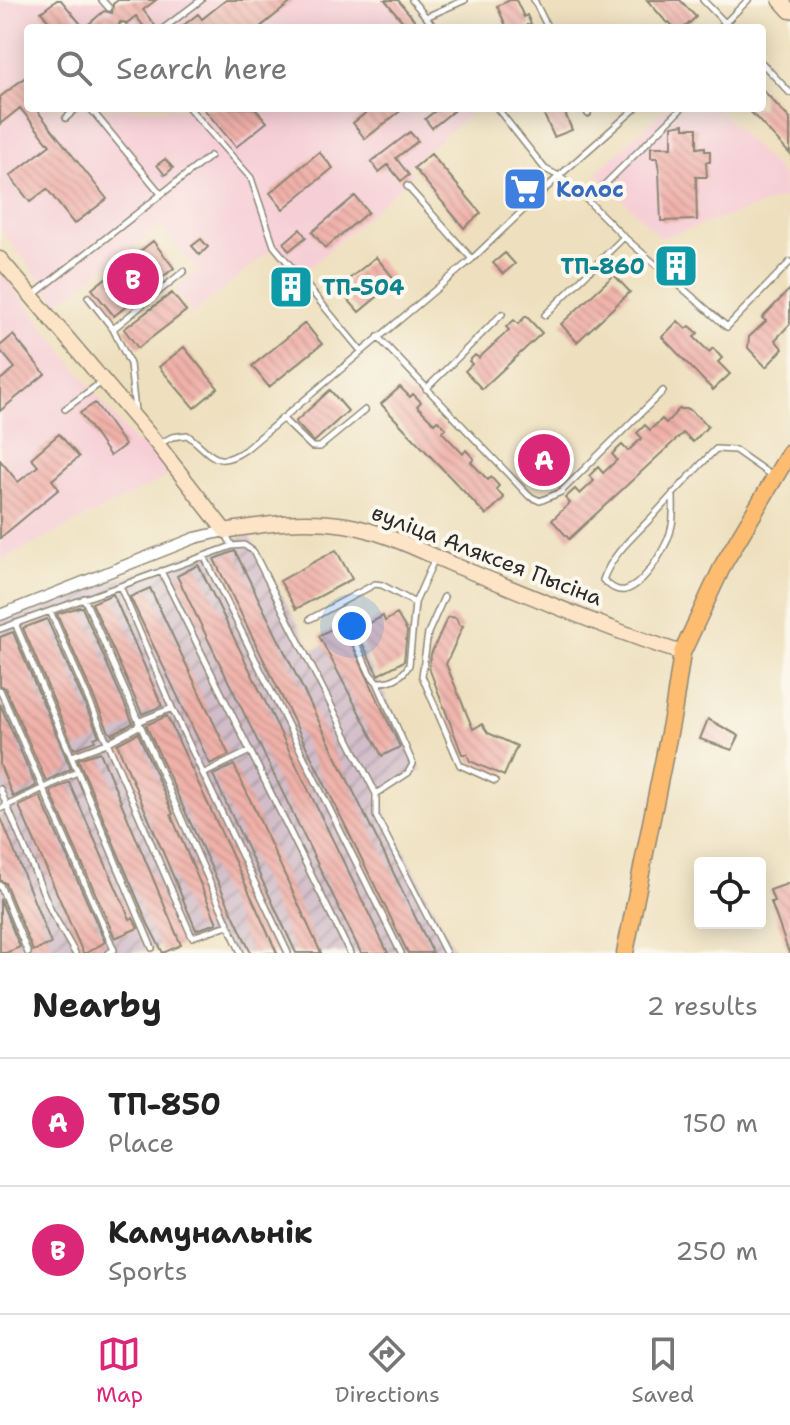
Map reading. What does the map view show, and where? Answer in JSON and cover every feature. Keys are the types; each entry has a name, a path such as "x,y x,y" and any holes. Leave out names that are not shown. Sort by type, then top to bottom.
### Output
{"main road":[{"path":"780,0 790,11"},
{"path":"0,259 158,445 225,531"},
{"path":"625,953 682,653 724,563 790,452"},
{"name":"вуліца Аляксея Пысіна","path":"225,531 288,520 344,525 384,534 682,653"}],"street":[{"name":"вуліца Аляксея Пысіна","path":"0,615 195,538 225,531"}],"lane":[{"path":"102,0 109,8"},
{"path":"169,24 201,0"},
{"path":"412,0 432,24"},
{"path":"426,17 465,0"},
{"path":"534,0 546,24"},
{"path":"703,0 727,24"},
{"path":"729,24 748,0"},
{"path":"766,67 790,93"},
{"path":"66,118 73,112"},
{"path":"93,112 161,194"},
{"path":"193,112 251,178 274,246 361,351"},
{"path":"500,112 545,169 559,176 588,201 624,237 727,327 790,262"},
{"path":"158,445 172,437 187,435 220,460 231,459 472,259 631,112"},
{"path":"588,201 678,112"},
{"path":"32,296 210,156"},
{"path":"407,186 472,259"},
{"path":"545,315 624,237"},
{"path":"113,329 184,271"},
{"path":"88,297 113,329 130,364 136,419"},
{"path":"426,389 502,314"},
{"path":"378,337 529,496 540,501 561,492 663,391"},
{"path":"65,409 104,380"},
{"path":"282,418 312,447 320,447 365,410"},
{"path":"673,493 672,525 664,548 636,584 625,590 615,590 603,580 607,567 673,493 716,449 735,450 773,476"},
{"path":"225,531 232,546"},
{"path":"0,629 232,546 244,545 253,551 376,794 376,816 446,953"},
{"path":"204,556 401,953"},
{"path":"377,682 387,682 405,673 409,665 415,603 436,557"},
{"path":"161,571 350,953"},
{"path":"310,619 375,584 415,603"},
{"path":"120,586 172,708 288,953"},
{"path":"444,597 428,633 422,676 460,765 495,781"},
{"path":"84,598 241,953"},
{"path":"50,611 192,937 228,925"},
{"path":"15,623 152,948"},
{"path":"356,643 413,764 408,773 376,794"},
{"path":"0,690 114,950 109,953"},
{"path":"72,756 107,743 140,721 172,708"},
{"path":"203,774 250,751"},
{"path":"3,808 77,772"},
{"path":"0,789 3,808 51,911 75,953"},
{"path":"0,885 28,953"}],"shaded area":[{"path":"0,0 402,0 422,24 24,24 24,112 472,112 409,166 412,176 298,278 271,250 187,318 190,310 175,291 197,270 160,226 58,303 0,229"},
{"path":"661,112 721,112 782,175 785,198 661,238 596,173"},
{"path":"0,271 135,443 148,442 171,475 0,561"},
{"path":"249,535 312,650 353,632 422,770 376,794 456,953 234,953 222,936 128,953 0,953 0,619"}],"building":[{"path":"61,0 81,24 51,24 41,12"},
{"path":"118,0 156,0 143,10 154,24 142,24 136,16 127,23 89,24 104,11 112,13 113,4"},
{"path":"226,0 294,0 264,24 185,24 198,14 202,19"},
{"path":"385,0 398,0 418,24 405,24"},
{"path":"516,0 531,24 505,24 497,6"},
{"path":"647,0 680,0 696,17 688,24 667,23"},
{"path":"24,78 24,112 38,112 107,199 74,224 47,189 30,202 10,176 50,145 20,108 0,124 0,97"},
{"path":"766,93 790,119 790,154 751,112 766,112"},
{"path":"206,112 258,112 267,122 236,147"},
{"path":"367,112 399,112 365,139 353,123"},
{"path":"434,112 452,112 432,128 425,119"},
{"path":"543,112 565,112 572,130 554,137"},
{"path":"684,124 684,128 697,128 697,148 705,147 705,151 710,151 710,162 706,162 707,177 696,177 697,220 661,221 659,171 657,158 651,158 651,147 672,147 672,126"},
{"path":"410,132 418,141 396,158 409,175 401,181 388,165 379,172 371,162"},
{"path":"319,152 333,168 283,209 270,193"},
{"path":"431,154 481,213 464,228 414,168"},
{"path":"165,159 173,168 165,175 157,165"},
{"name":"Колос","path":"528,177 537,188 521,201 512,190"},
{"path":"355,196 368,212 325,248 312,232"},
{"path":"300,229 306,237 289,251 284,243"},
{"path":"201,239 208,247 200,255 192,246"},
{"path":"153,241 174,268 114,316 92,289"},
{"path":"505,253 515,264 503,274 493,263"},
{"path":"376,257 396,281 359,312 338,288"},
{"path":"614,275 630,292 577,342 561,324"},
{"name":"ТП-504","path":"292,279 299,286 290,296 283,289"},
{"path":"790,289 790,324 775,340 783,349 766,367 748,348 749,337 766,321 762,318"},
{"path":"172,293 186,311 138,348 124,329"},
{"path":"526,316 542,333 482,389 465,371 472,364 469,361 475,355 479,358 509,330 506,327 514,320 518,324"},
{"path":"678,321 686,329 690,326 698,333 694,337 709,352 713,348 722,358 718,362 730,374 713,390 662,337"},
{"path":"305,323 322,344 269,387 252,366"},
{"path":"13,335 45,374 0,411 0,380 15,368 0,346"},
{"path":"184,347 218,388 194,408 159,367"},
{"path":"400,387 421,402 417,406 434,423 437,420 446,428 442,432 463,454 466,450 474,459 471,462 488,480 491,477 499,486 496,489 504,498 486,515 381,404"},
{"path":"330,390 348,411 314,442 295,422"},
{"path":"95,403 125,445 110,456 80,413"},
{"path":"679,409 689,409 708,426 693,442 683,433 569,539 552,520 570,503 565,498 575,489 580,494 594,481 589,476 598,467 603,473 617,460 612,454 622,445 628,451 642,438 637,433 645,425 650,430 662,419 666,423"},
{"path":"59,434 79,457 52,480 59,489 0,538 0,460 18,482 38,466 31,458"},
{"path":"548,446 559,457 540,475 529,463"},
{"path":"336,550 352,579 296,609 280,581"},
{"path":"235,551 433,953 408,953 214,559"},
{"path":"198,565 388,953 361,953 177,576"},
{"path":"150,588 229,755 210,764 130,597"},
{"path":"113,594 162,706 142,714 92,603"},
{"path":"82,607 133,723 112,734 57,614"},
{"path":"397,614 407,631 404,661 378,675 360,639 354,638 351,642 400,747 382,756 319,636 342,623 348,635 383,616 385,621"},
{"path":"451,617 463,626 446,664 473,729 482,724 488,733 517,746 504,776 470,761 467,754 462,754 429,668 431,654 447,618"},
{"path":"47,619 99,736 94,738 95,741 74,749 23,628"},
{"path":"13,632 71,769 46,781 5,688 0,685 0,637"},
{"path":"0,704 36,786 13,797 0,765"},
{"path":"167,716 277,953 251,953 184,809 146,725"},
{"path":"708,719 739,736 732,750 700,739"},
{"path":"138,733 217,923 196,930 117,744"},
{"path":"100,752 181,945 163,953 78,759"},
{"path":"234,765 321,953 296,953 213,775"},
{"path":"69,782 130,919 133,918 138,928 115,938 50,791"},
{"path":"40,796 105,942 86,953 83,953 19,806"},
{"path":"0,815 51,944 33,951 5,883 0,880"},
{"path":"790,883 789,953 771,902 774,902 770,890"},
{"path":"0,899 20,947 6,953 0,953"}],"place":[{"name":"Колос","path":"525,189"},
{"name":"ТП-860","path":"676,266"},
{"name":"Камунальнік","path":"133,279"},
{"name":"ТП-504","path":"291,287"},
{"name":"ТП-850","path":"544,460"}]}
